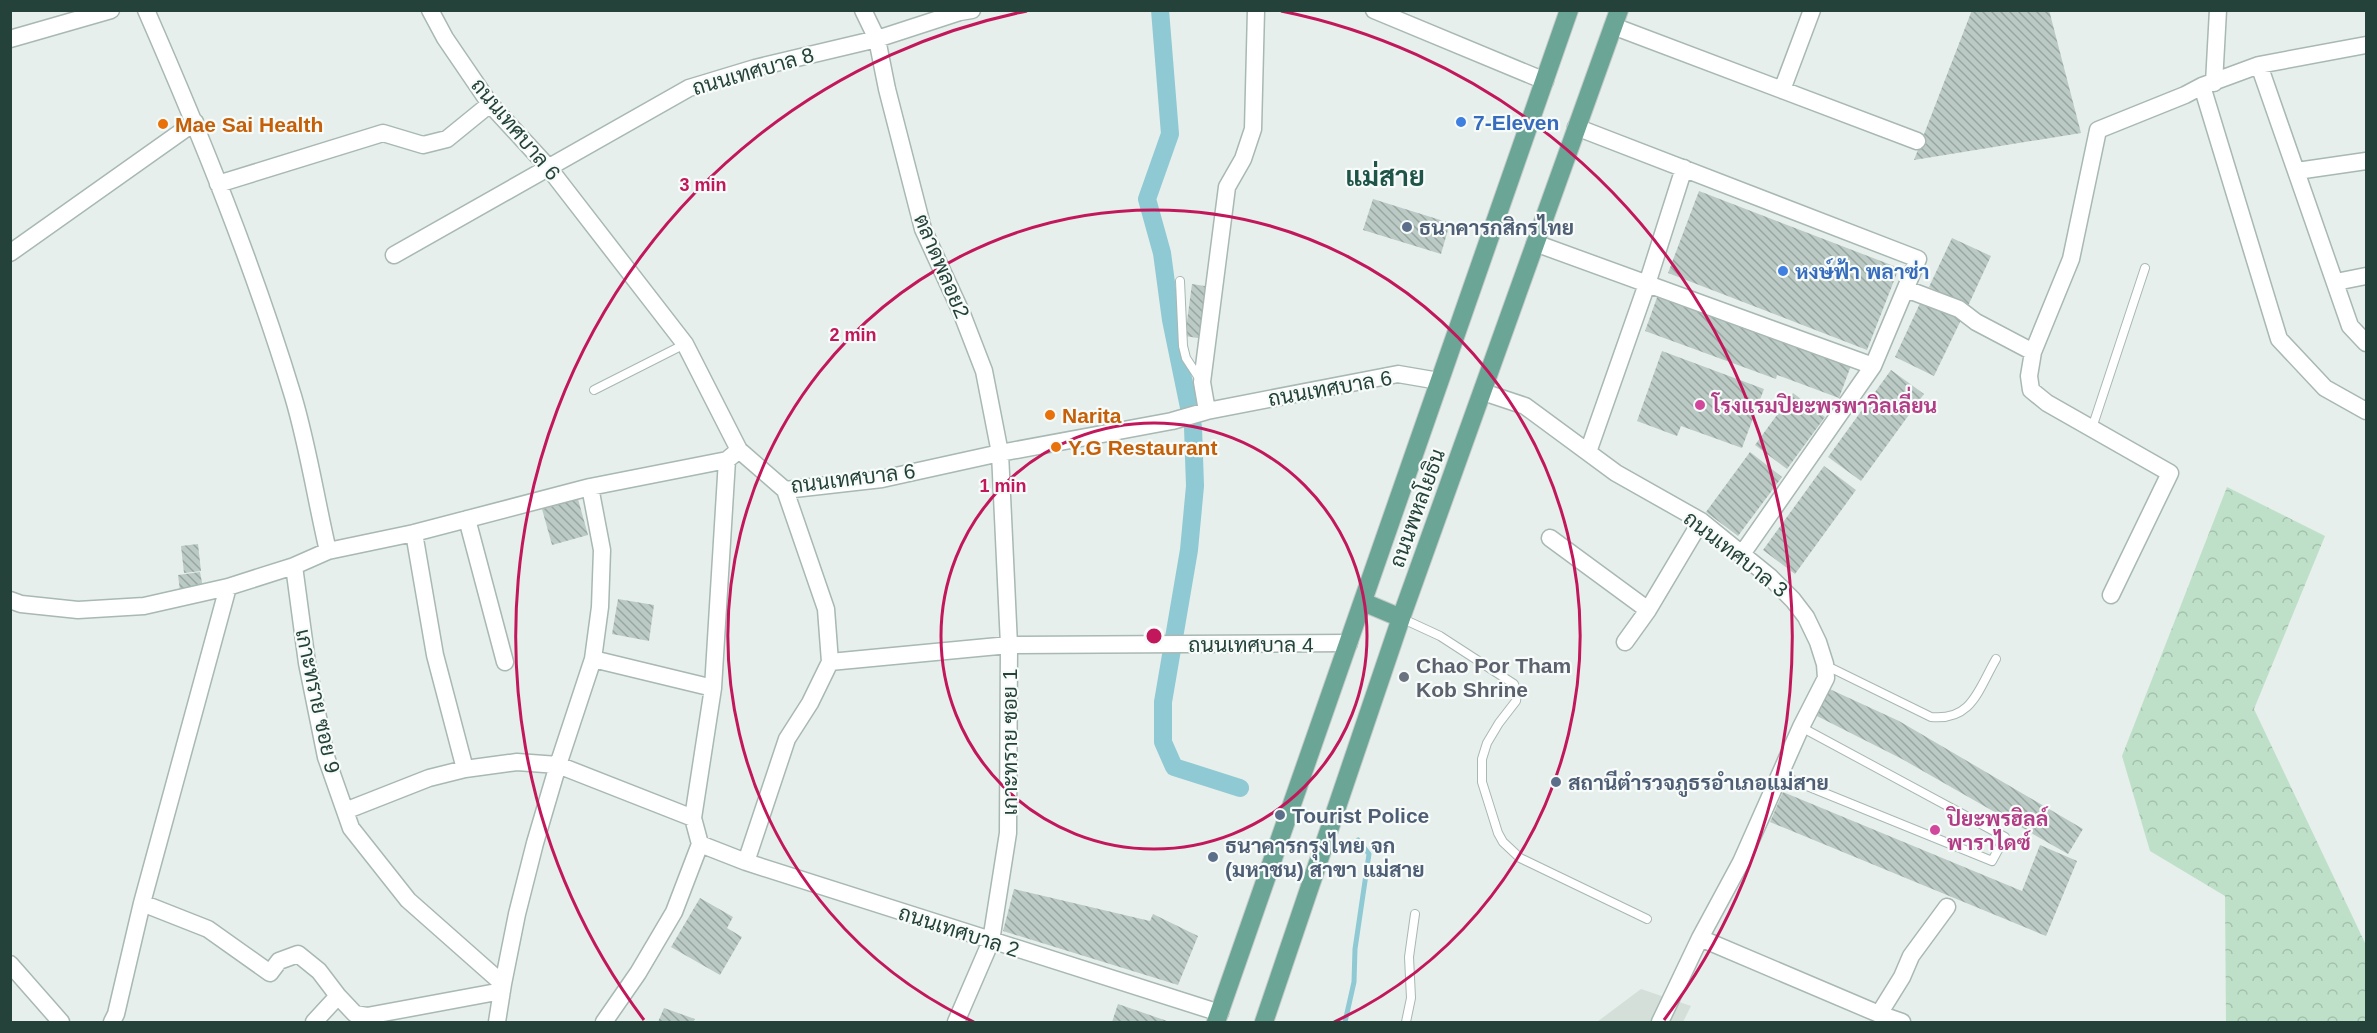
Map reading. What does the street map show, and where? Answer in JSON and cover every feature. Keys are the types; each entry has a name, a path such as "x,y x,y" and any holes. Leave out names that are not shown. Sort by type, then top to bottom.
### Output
{"main road":[{"name":"ถนนพหลโยธิน","path":"1218,1018 1569,10"},
{"name":"ถนนพหลโยธิน","path":"1264,1023 1401,618 1616,18"},
{"path":"1364,602 1401,618"}],"street":[{"path":"10,39 111,10"},
{"path":"146,10 195,122 245,254 293,398 328,551"},
{"name":"ถนนเทศบาล 6","path":"430,10 445,38 490,104 548,166 685,344 733,455 785,490 882,479 1000,453 1398,374 1439,381"},
{"name":"ตลาดพลอย2","path":"863,10 877,39 887,89 923,229 962,314 984,371 1000,453"},
{"name":"ถนนเทศบาล 8","path":"394,255 689,88 755,68 877,39 972,10"},
{"path":"1207,411 1202,382 1227,187 1231,176 1243,159 1253,129 1256,10"},
{"path":"1374,10 1545,81"},
{"path":"1782,90 1812,10"},
{"path":"2218,10 2208,84 2279,339 2325,388 2367,411"},
{"path":"1616,18 1782,90 1917,141"},
{"path":"2111,595 2170,473 2047,403 2031,390 2028,376 2033,352 2071,259 2098,130 2259,65 2367,45"},
{"path":"2259,65 2350,326 2367,343"},
{"path":"218,184 384,133 423,145 447,139 490,104"},
{"path":"10,253 195,122"},
{"path":"1576,127 1918,259 1874,366 1742,554"},
{"path":"2297,171 2367,161"},
{"path":"1588,452 1647,284 1684,168"},
{"path":"1535,243 1874,366"},
{"path":"2336,282 2367,276"},
{"path":"1906,288 1959,309 1976,322 2033,352"},
{"name":"ถนนเทศบาล 3","path":"1483,392 1525,406 1616,473 1701,521 1793,600 1806,617 1825,664"},
{"name":"เกาะทราย ซอย 1","path":"956,1023 991,941 1008,833 1009,645 1000,453"},
{"path":"10,600 21,604 78,610 144,606 228,587 294,566 328,551 414,533 590,487 733,455 713,688 693,818 700,844 674,912 638,973 604,1023"},
{"path":"497,1023 517,914 558,765 593,659 600,608 602,550 590,487"},
{"path":"746,862 787,739 810,703 830,662 826,609 785,490"},
{"path":"466,519 505,662"},
{"path":"1625,642 1648,610 1701,521"},
{"path":"414,533 435,655 465,769"},
{"path":"1550,538 1648,610"},
{"name":"เกาะทราย ซอย 9","path":"294,566 308,663 326,757 351,828 408,900 502,988"},
{"path":"112,1023 142,903 228,587"},
{"name":"ถนนเทศบาล 4","path":"830,662 1009,645 1349,644"},
{"path":"593,659 713,688"},
{"path":"1660,1023 1700,938 1741,862 1826,678 1825,664"},
{"path":"345,811 429,778 465,769 517,762 558,765 693,818"},
{"name":"ถนนเทศบาล 2","path":"700,844 746,862 991,941 1218,1018"},
{"path":"142,903 208,929 270,974 279,961 298,954 319,971 355,1014 367,1016 502,988"},
{"path":"1879,1014 1902,977 1911,956 1947,907"},
{"path":"1700,938 1902,1023"},
{"path":"10,963 61,1023"},
{"path":"314,1023 338,996"}],"lane":[{"path":"2092,428 2145,268"},
{"path":"1180,281 1183,346 1186,358 1202,382"},
{"path":"594,390 685,344"},
{"path":"1401,618 1440,636 1514,684 1517,693 1516,701 1499,723 1487,744 1482,759 1482,782 1492,818 1503,842 1512,852 1531,865 1647,919"},
{"path":"1825,664 1931,717 1945,718 1962,713 1970,704 1996,659"},
{"path":"1780,775 1992,861 2005,837 1801,728"},
{"path":"1406,1023 1411,998 1409,957 1415,914"}],"shaded area":[{"path":"1641,989 1691,1006 1683,1022 1597,1022"}],"green space":[{"path":"2227,487 2325,536 2254,709 2366,945 2366,1022 2226,1022 2225,896 2150,851 2122,756"}],"building":[{"path":"1972,10 2049,10 2081,133 1914,160"},
{"name":"หงษ์ฟ้า พลาซ่า","path":"1699,191 1899,268 1867,350 1668,273"},
{"name":"ธนาคารกสิกรไทย","path":"1373,199 1450,223 1441,254 1363,230"},
{"path":"1952,238 1991,256 1968,306 1929,287"},
{"path":"1192,284 1211,287 1204,339 1185,336"},
{"path":"1659,292 1852,363 1839,398 1777,375 1776,379 1645,331"},
{"path":"1922,299 1962,318 1934,376 1895,357"},
{"name":"โรงแรมปิยะพรพาวิลเลี่ยน","path":"1662,351 1764,389 1742,448 1681,426 1677,436 1637,421"},
{"path":"1891,370 1924,394 1861,481 1828,457"},
{"path":"1793,393 1825,417 1787,469 1755,445"},
{"path":"1750,452 1782,477 1738,536 1706,512"},
{"path":"1824,466 1856,490 1795,574 1763,550"},
{"path":"578,499 588,535 552,545 542,509"},
{"path":"198,544 201,571 184,573 181,546"},
{"path":"200,572 203,588 180,591 178,575"},
{"path":"618,599 654,605 649,641 612,634"},
{"path":"1823,686 1899,721 2083,829 2068,854 1902,759 1813,714"},
{"path":"1783,792 2022,891 2040,845 2077,861 2046,936 1770,822"},
{"path":"1014,889 1150,921 1153,914 1198,936 1178,985 1003,931"},
{"path":"700,898 733,917 727,928 742,937 720,975 671,947"},
{"path":"1118,1004 1170,1022 1112,1022"},
{"path":"664,1008 695,1019 693,1022 658,1022"}],"waterway":[{"path":"1160,10 1170,134 1147,199 1162,253 1171,320 1193,427 1195,486 1189,550 1163,702 1163,742 1174,767 1240,788"},
{"path":"1345,1022 1354,982 1355,949 1369,854 1358,840"}],"place":[{"name":"7-Eleven","path":"1461,122"},
{"name":"Mae Sai Health","path":"163,124"},
{"name":"ธนาคารกสิกรไทย","path":"1407,227"},
{"name":"หงษ์ฟ้า พลาซ่า","path":"1783,271"},
{"name":"โรงแรมปิยะพรพาวิลเลี่ยน","path":"1700,405"},
{"name":"Narita","path":"1050,415"},
{"name":"Y.G Restaurant","path":"1056,447"},
{"name":"Chao Por Tham Kob Shrine","path":"1404,677"},
{"name":"สถานีตำรวจภูธรอำเภอแม่สาย","path":"1556,782"},
{"name":"Tourist Police","path":"1280,815"},
{"name":"ปิยะพรฮิลล์ พาราไดซ์","path":"1935,830"},
{"name":"ธนาคารกรุงไทย จก (มหาชน) สาขา แม่สาย","path":"1213,857"}],"district":[{"name":"แม่สาย","path":"1385,177"}]}
